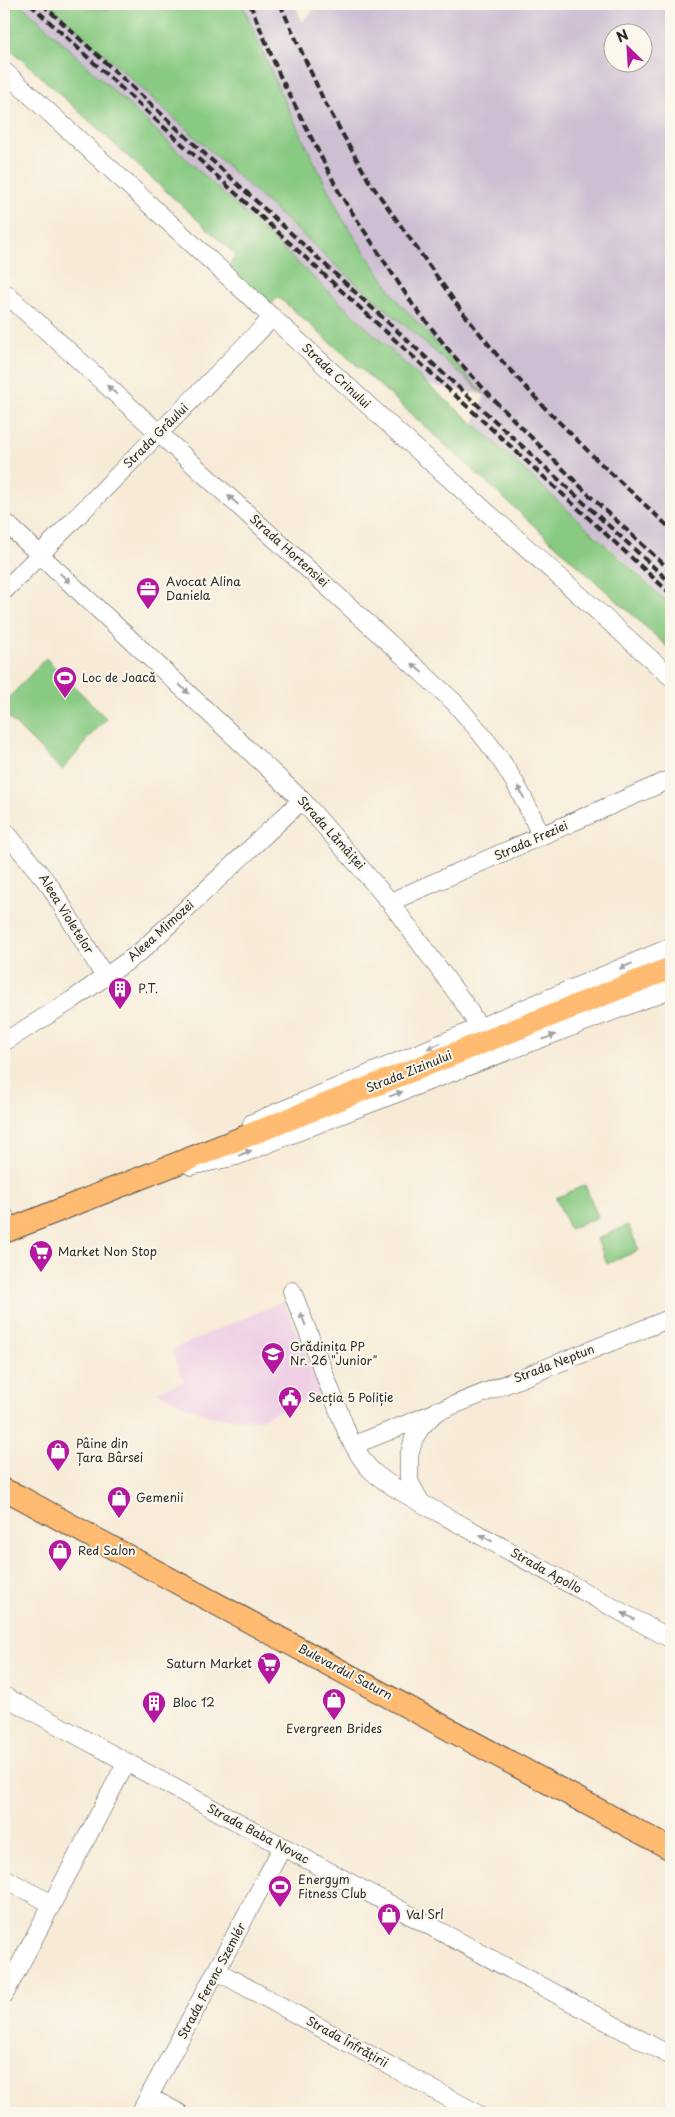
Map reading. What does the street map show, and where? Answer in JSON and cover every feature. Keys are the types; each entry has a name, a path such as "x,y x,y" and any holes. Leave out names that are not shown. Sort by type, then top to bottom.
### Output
{"main road":[{"name":"Strada Zizinului","path":"6,1226 146,1176 671,968"},
{"name":"Bulevardul Saturn","path":"8,1490 671,1849"}],"street":[{"name":"Strada Crinului","path":"4,71 393,428 671,677"},
{"name":"Strada Hortensiei","path":"4,292 454,702 507,767 523,795 541,836"},
{"name":"Strada Grâului","path":"40,554 273,317"},
{"name":"Strada Lămâiței","path":"4,521 302,800 390,902 464,1002 479,1027"},
{"path":"4,591 40,554"},
{"name":"Strada Freziei","path":"390,902 671,779"},
{"name":"Aleea Mimozei","path":"4,1042 139,953 302,800"},
{"name":"Aleea Violetelor","path":"4,830 50,886 105,977"},
{"path":"479,1027 671,947"},
{"name":"Strada Zizinului","path":"146,1176 237,1156 671,989"},
{"name":"Strada Zizinului","path":"146,1176 258,1120 479,1027"},
{"path":"292,1291 354,1445"},
{"name":"Strada Neptun","path":"354,1445 671,1318"},
{"name":"Strada Neptun","path":"421,1503 409,1481 409,1456 414,1438 422,1426 438,1410"},
{"name":"Strada Apollo","path":"354,1445 370,1470 387,1483 671,1639"},
{"name":"Strada Baba Novac","path":"4,1696 282,1848 500,1962 671,2056"},
{"path":"4,1994 126,1763"},
{"name":"Strada Ferenc Szemlér","path":"140,2113 282,1848"},
{"path":"4,1878 52,1904"},
{"name":"Strada Înfrățirii","path":"217,1971 476,2113"},
{"path":"149,2097 179,2113"}],"shaded area":[{"path":"21,4 49,4 310,242 480,391 400,304 342,218 281,94 242,4 295,4 302,22 320,4 671,4 671,603 474,424 485,395 428,385"},
{"path":"284,1301 321,1393 258,1420 208,1416 157,1392 184,1381 171,1350"}],"green space":[{"path":"4,4 21,4 428,385 474,424 671,605 671,650 376,382 278,297 269,307 227,268 236,255 4,43"},
{"path":"49,4 79,4 110,10 116,4 242,4 281,94 342,218 400,304 485,395 340,269"},
{"path":"46,658 107,719 85,741 86,743 62,770 4,713 4,703"},
{"path":"585,1185 598,1217 569,1229 556,1198"},
{"path":"628,1225 639,1250 607,1264 597,1239"}],"railway":[{"path":"30,4 671,594"},
{"path":"42,4 671,583"},
{"path":"250,4 280,76 340,194 413,305 452,354 494,400 590,496 671,571"},
{"path":"280,4 324,101 369,181 460,309 502,361 543,406 597,460 671,529"}],"place":[{"name":"Avocat Alina Daniela","path":"148,610"},
{"name":"Loc de Joacă","path":"65,699"},
{"name":"P.T.","path":"120,1010"},
{"name":"Market Non Stop","path":"41,1273"},
{"name":"Grădinița PP Nr. 26 \"Junior\"","path":"273,1375"},
{"name":"Secția 5 Poliție","path":"290,1419"},
{"name":"Pâine din Țara Bârsei","path":"58,1472"},
{"name":"Gemenii","path":"119,1519"},
{"name":"Red Salon","path":"60,1572"},
{"name":"Saturn Market","path":"269,1685"},
{"name":"Evergreen Brides","path":"334,1721"},
{"name":"Bloc 12","path":"154,1724"},
{"name":"Energym Fitness Club","path":"280,1908"},
{"name":"Val Srl","path":"389,1936"}]}
